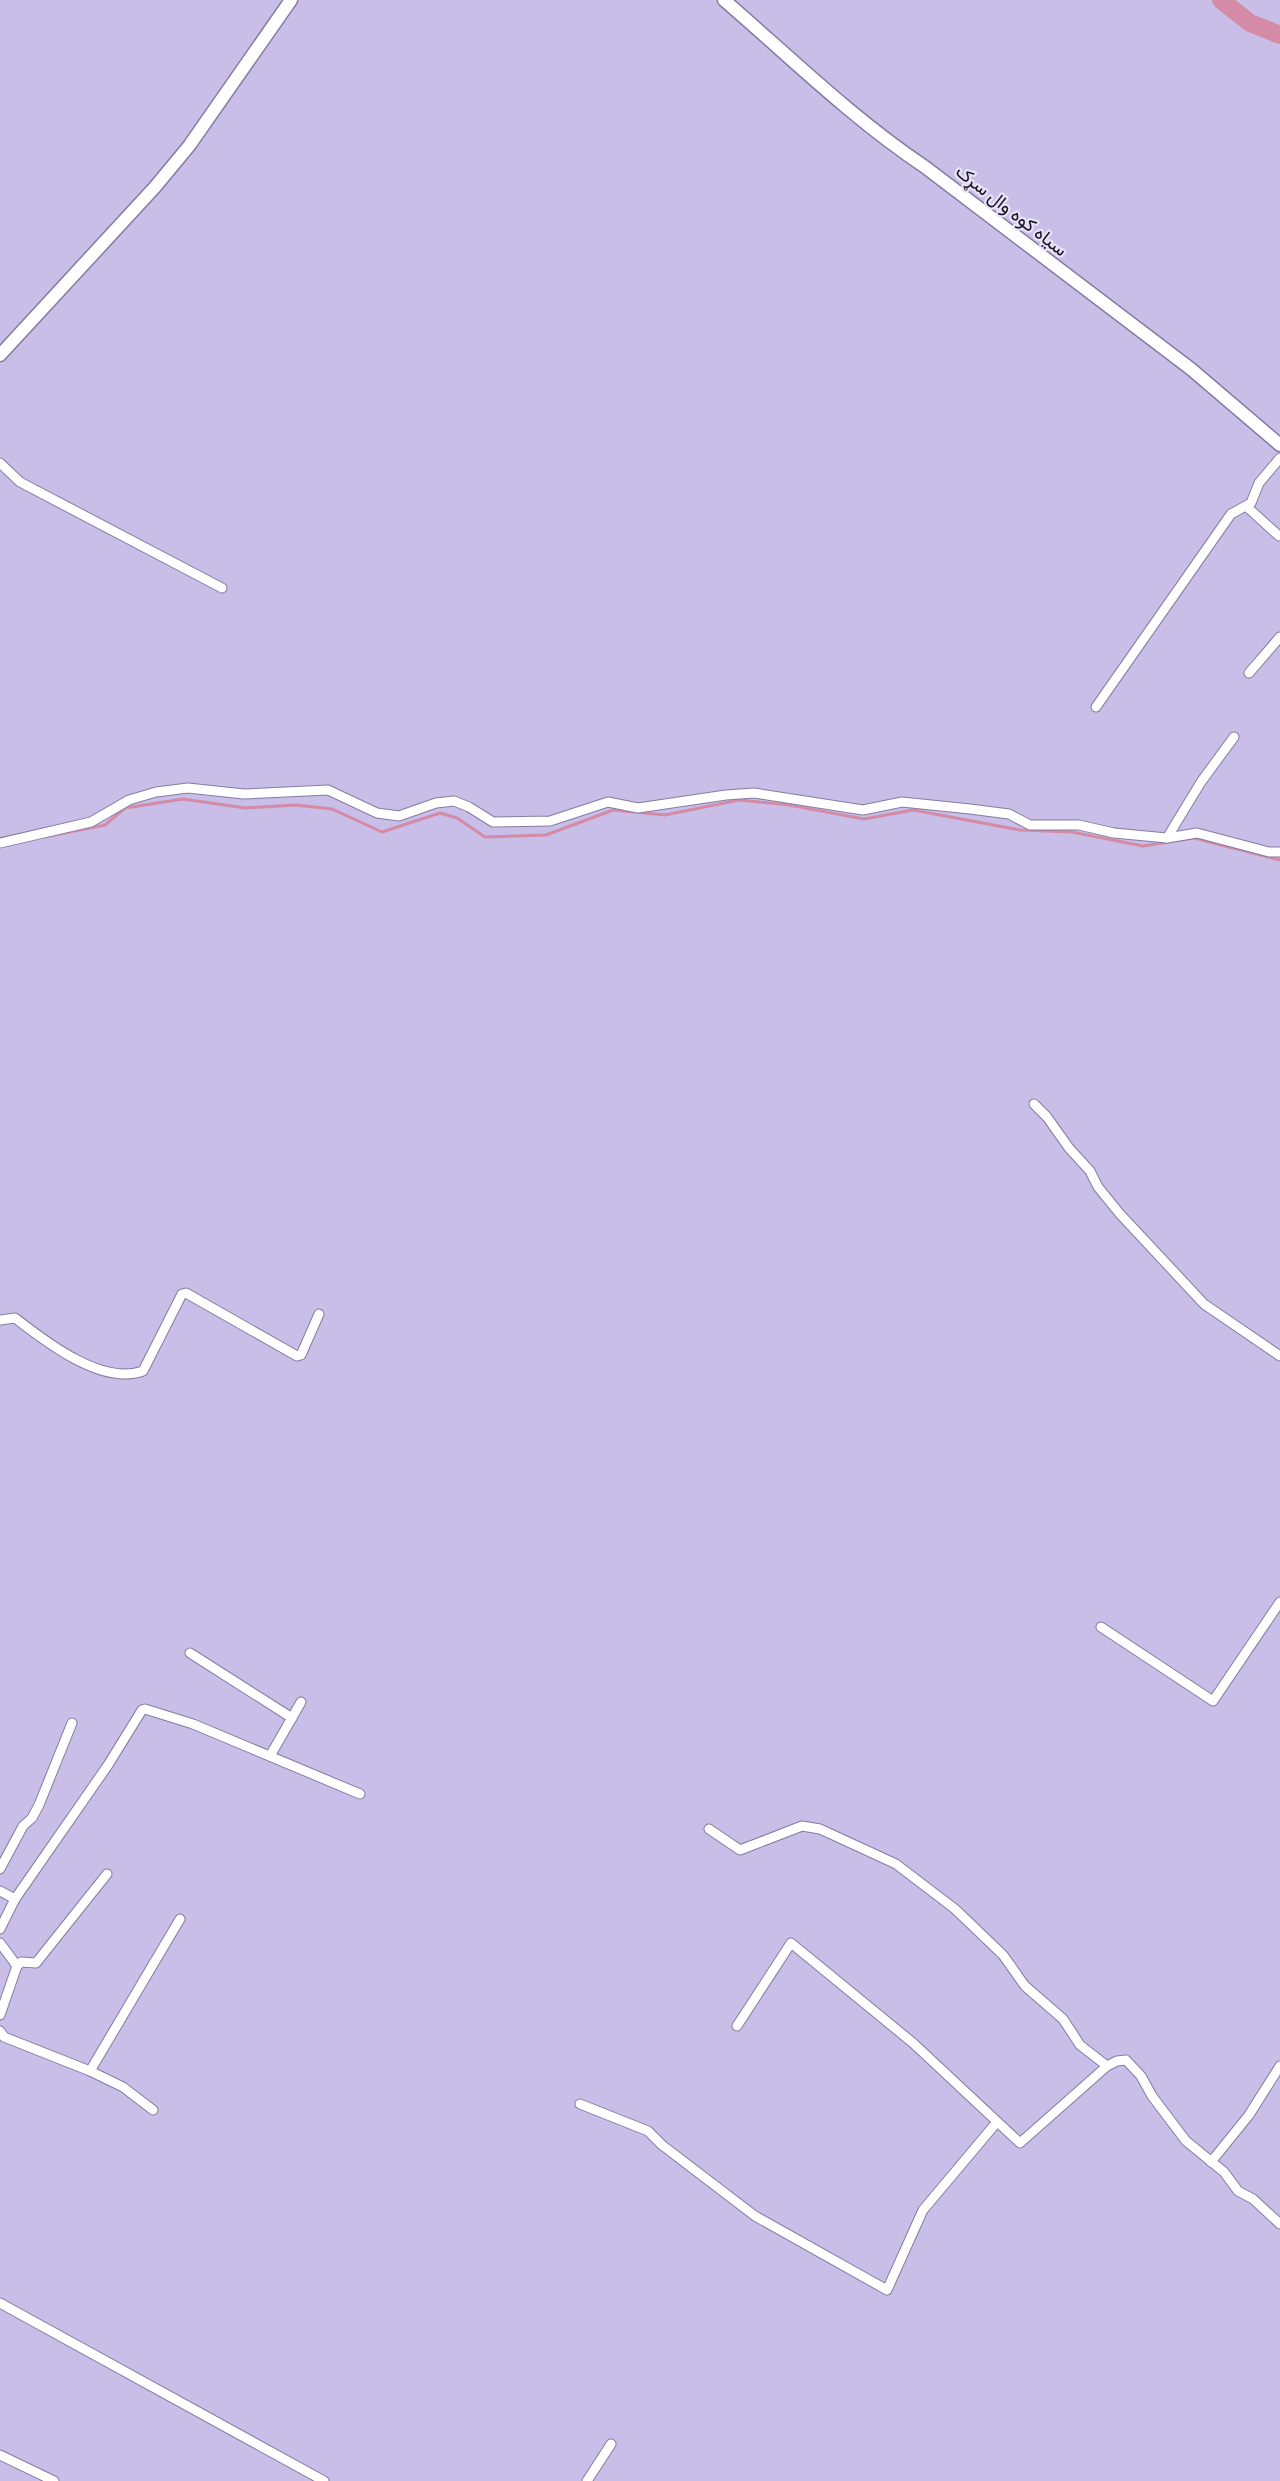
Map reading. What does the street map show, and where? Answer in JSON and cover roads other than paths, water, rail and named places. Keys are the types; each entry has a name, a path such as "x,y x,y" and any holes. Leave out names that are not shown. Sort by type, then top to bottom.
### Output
{"street":[{"path":"0,354 155,187 189,146 292,0"},
{"name":"سیاه کوه وال سړک","path":"724,0 877,134 925,166 1191,369 1280,445"},
{"path":"1096,707 1231,514 1236,510 1247,507 1259,483 1280,458"},
{"path":"0,463 20,482 222,588"},
{"path":"1247,507 1279,536"},
{"path":"1249,673 1280,636"},
{"path":"1167,838 1201,782 1234,738"},
{"path":"0,844 92,822 129,800 147,794 188,788 244,794 328,790 378,813 399,816 436,803 454,801 469,807 493,822 550,821 608,802 638,808 726,795 754,793 863,810 902,802 970,809 1009,814 1030,825 1079,825 1114,834 1167,838 1197,833 1269,852 1280,852"},
{"path":"1034,1104 1047,1117 1068,1148 1090,1171 1098,1187 1120,1214 1204,1304 1280,1356"},
{"path":"0,1320 15,1318 91,1368 115,1374 135,1374 143,1371 182,1294 186,1293 297,1356 301,1355 319,1314"},
{"path":"1102,1627 1213,1702 1280,1602"},
{"path":"190,1653 292,1718"},
{"path":"270,1756 301,1702"},
{"path":"0,1929 15,1899 98,1780 142,1710 145,1709 193,1724 360,1794"},
{"path":"0,1868 23,1826 32,1818 39,1805 72,1724"},
{"path":"709,1829 740,1850 802,1826 820,1829 896,1864 955,1910 996,1948 1025,1986 1063,2019 1080,2046 1107,2066"},
{"path":"0,2015 17,1966 21,1962 36,1963 107,1874"},
{"path":"0,1891 15,1899"},
{"path":"90,2071 180,1919"},
{"path":"737,2026 791,1942 913,2043 1020,2143 1107,2066 1117,2061 1126,2060 1141,2076 1171,2124 1186,2141 1224,2172 1238,2191 1253,2199 1280,2224"},
{"path":"0,1943 17,1966"},
{"path":"1,2037 90,2071 123,2087 153,2110"},
{"path":"1211,2162 1248,2115 1280,2066"},
{"path":"580,2104 648,2131 662,2145 756,2216 887,2290 923,2210 997,2122"},
{"path":"0,2303 324,2481"},
{"path":"587,2481 611,2444"},
{"path":"0,2455 54,2481"}],"waterway":[{"path":"1221,0 1250,23 1280,35"},
{"path":"44,837 105,825 125,808 183,799 245,808 296,805 332,809 382,832 440,813 457,818 485,837 546,835 613,810 665,815 739,800 789,805 864,819 913,810 1020,830 1072,832 1143,846 1194,838 1280,860"}]}
